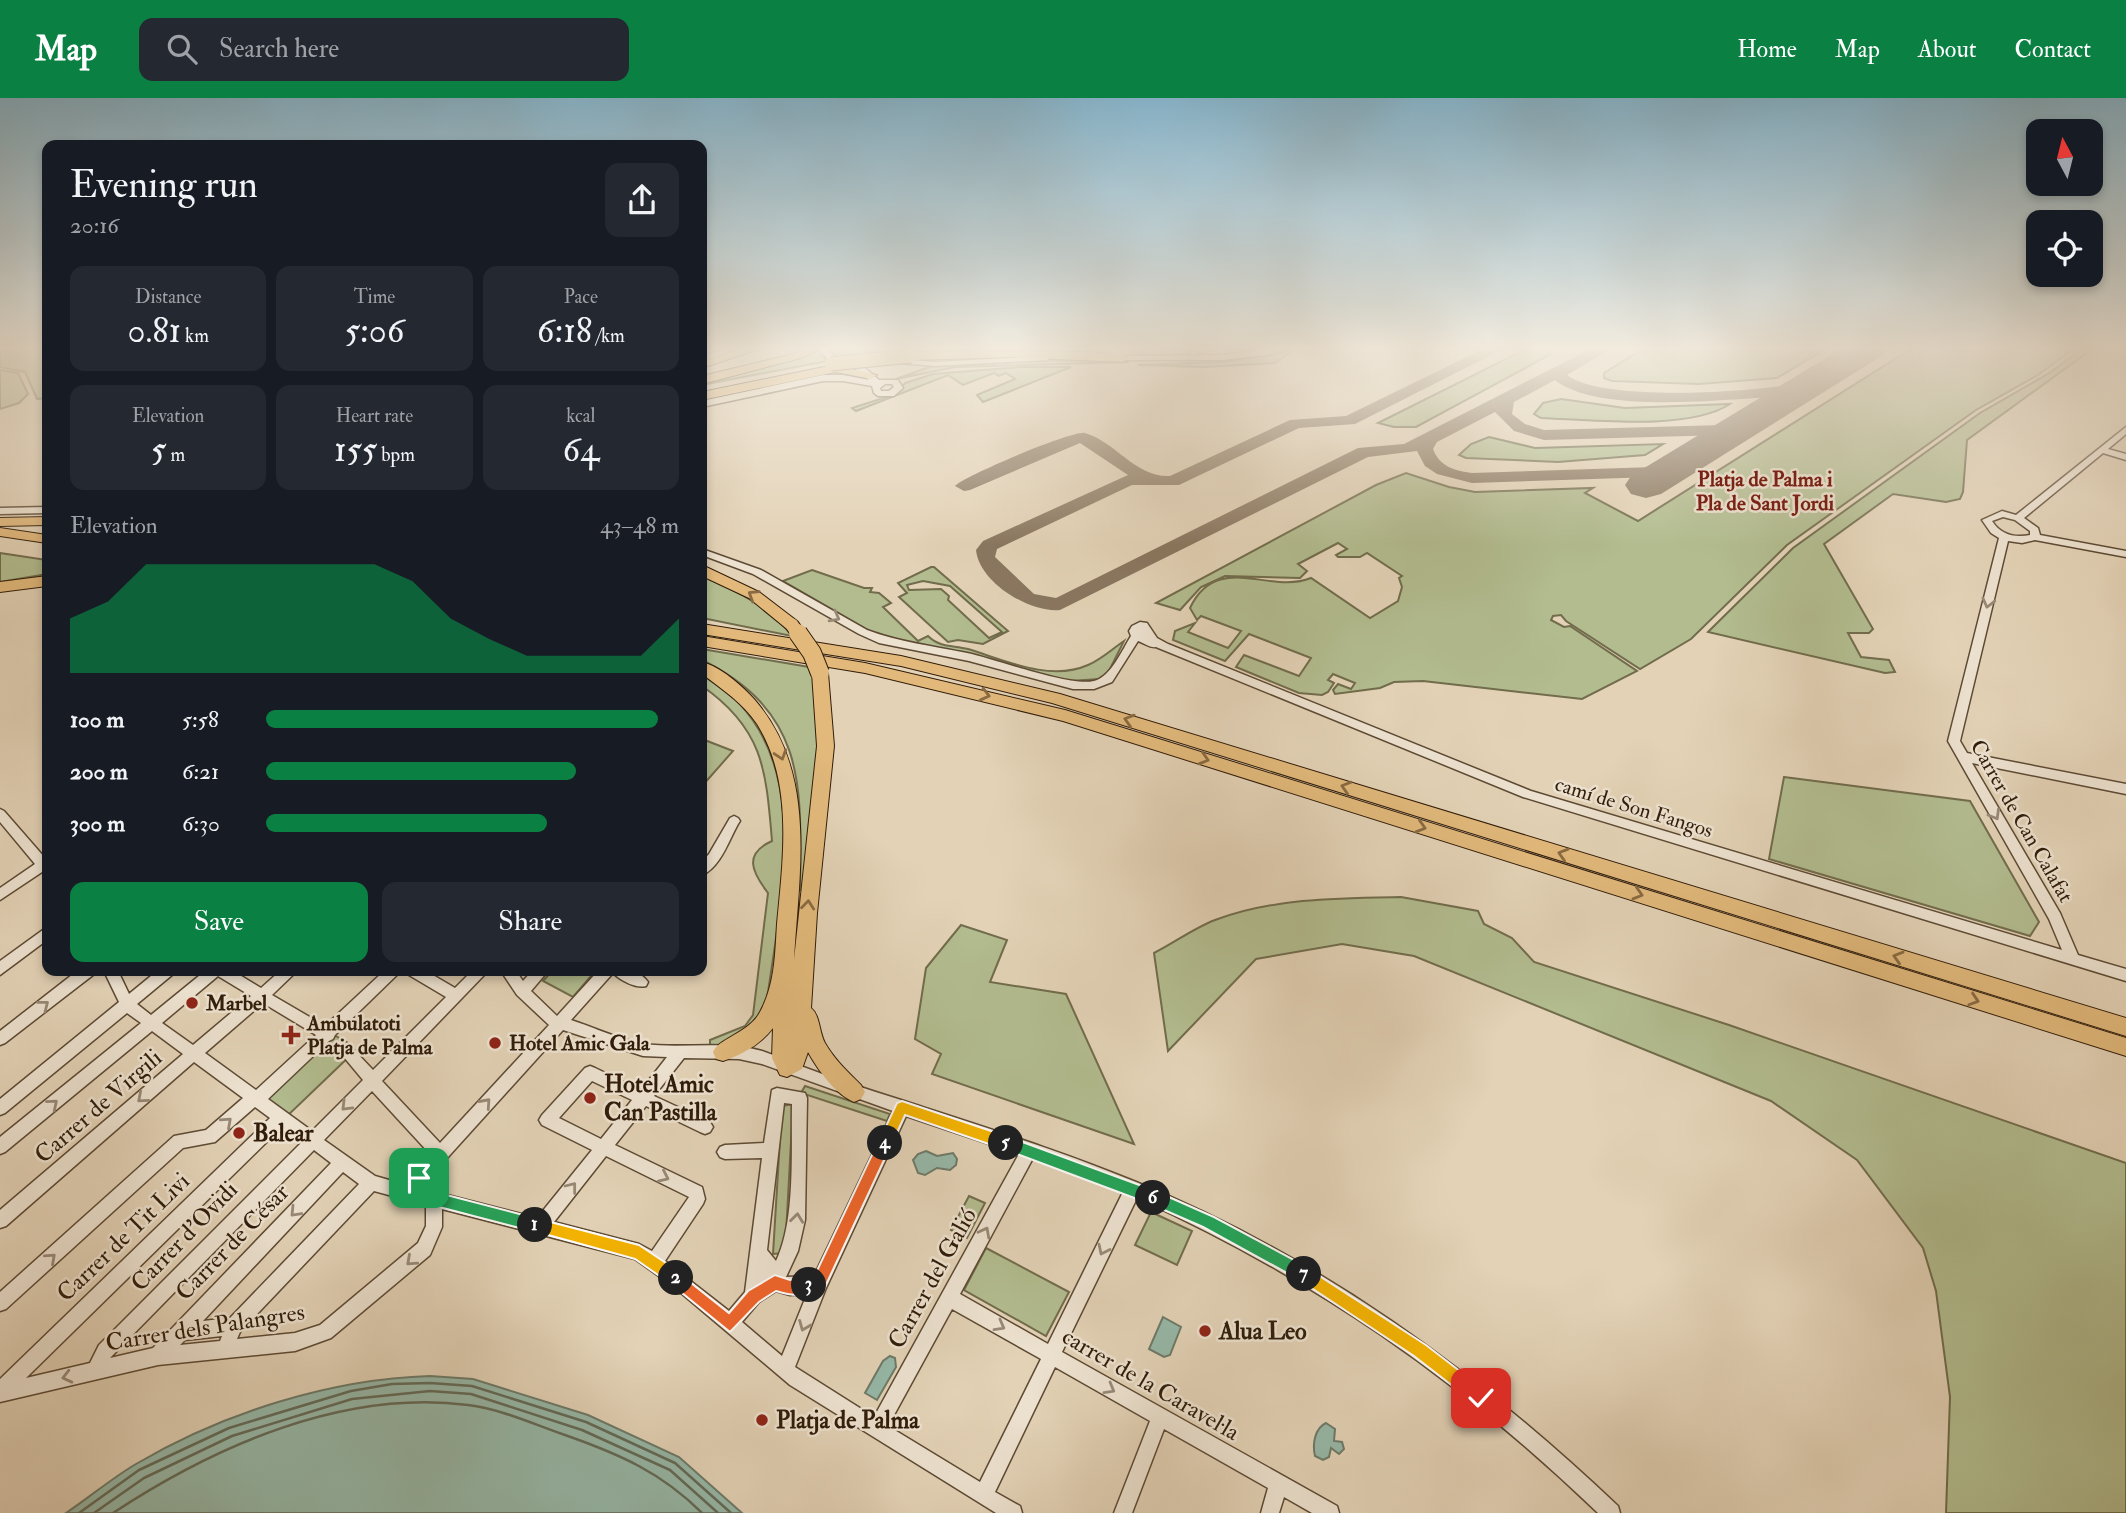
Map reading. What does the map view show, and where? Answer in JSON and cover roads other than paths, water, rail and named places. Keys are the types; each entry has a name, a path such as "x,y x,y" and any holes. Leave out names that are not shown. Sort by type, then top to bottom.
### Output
{"highway":[{"path":"0,522 42,521"},
{"path":"0,532 42,538"},
{"path":"0,544 42,550"},
{"path":"707,572 754,595 792,625 812,653 820,673 826,707 826,745 807,910 799,1054 787,1068 782,1058 791,824 787,775 780,747 746,697 707,670"},
{"path":"0,587 42,582"},
{"path":"0,597 42,591"},
{"path":"707,623 764,637"},
{"path":"707,630 914,664 1063,701 2019,1004 2126,1047"},
{"path":"707,643 875,670 1053,713 2019,1004 2126,1027"},
{"path":"723,1052 754,1038 767,1023 774,1007 784,957"},
{"path":"803,973 807,1021 814,1041 829,1067 854,1091"},
{"path":"2019,1004 2067,1003 2126,1020"},
{"path":"2019,1004 2051,1030 2126,1056"}],"street":[{"path":"2018,518 2126,430"},
{"path":"2102,450 2126,457"},
{"path":"0,510 42,510"},
{"path":"2126,547 2035,534 2019,540 2004,537 1991,528 1987,520 1995,515 2018,518 2035,534 2126,554"},
{"name":"Carrer de Can Calafat","path":"2004,537 1954,741 2055,917 2073,960"},
{"name":"camí de Son Fangos","path":"707,554 757,572 863,632 883,640 962,655 1073,685 1094,685 1108,679 1131,640 1144,635 1164,648 1527,794 2126,975"},
{"path":"1961,756 2126,789"},
{"path":"1,817 42,862"},
{"path":"707,855 734,821"},
{"path":"0,895 42,869"},
{"path":"0,969 42,937"},
{"path":"0,1039 82,976"},
{"path":"113,976 127,1005 371,1183 639,1252 785,1370 1013,1513"},
{"path":"0,1108 161,976"},
{"path":"0,1147 209,976"},
{"path":"229,976 328,1035"},
{"name":"Carrer de Virgili","path":"0,1220 284,976"},
{"path":"0,1303 179,1141 210,1137 328,1035 389,976"},
{"path":"422,976 456,996"},
{"name":"Carrer d'Ovidi","path":"96,1369 105,1351 476,976"},
{"path":"512,976 522,991 552,1020 643,1050 749,1055 1029,1151 1133,1189 1209,1222 1333,1291 1473,1391 1611,1513"},
{"path":"522,991 536,976"},
{"path":"406,1192 602,976"},
{"path":"628,976 641,982"},
{"path":"541,1226 680,1052"},
{"path":"350,1056 374,1078 440,1154"},
{"path":"654,1263 697,1199 696,1192 548,1121 590,1073 642,1100 705,1126"},
{"path":"730,1324 753,1296 775,1282 794,1238 797,1220 800,1098 777,1095 753,1296"},
{"path":"785,1370 819,1284 902,1108"},
{"name":"Carrer de Tit Livi","path":"0,1392 281,1118"},
{"path":"725,1152 771,1150"},
{"name":"Carrer del Galió","path":"877,1429 1029,1151"},
{"name":"Carrer de César","path":"158,1356 342,1162"},
{"path":"226,1347 234,1326 371,1183"},
{"path":"984,1495 1133,1189"},
{"name":"Carrer dels Palangres","path":"0,1392 158,1356 295,1342 325,1332 424,1248 434,1227 434,1201"},
{"path":"758,1253 770,1266 775,1282"},
{"path":"775,1282 790,1287 819,1284"},
{"name":"carrer de la Caravel·la","path":"948,1297 1330,1513"},
{"path":"180,1332 234,1326"},
{"path":"1122,1513 1160,1417"},
{"path":"1270,1513 1279,1484"}],"water":[{"path":"926,1151 937,1156 953,1153 957,1159 956,1165 950,1170 937,1168 925,1175 918,1173 913,1160"},
{"path":"1163,1317 1181,1327 1170,1355 1164,1357 1149,1349"},
{"path":"890,1356 895,1358 896,1367 877,1400 865,1393 883,1361"},
{"path":"430,1376 473,1379 588,1415 679,1457 742,1513 66,1513 136,1464 205,1429 241,1415 278,1402 354,1384"},
{"path":"1326,1423 1335,1429 1334,1441 1342,1442 1344,1449 1339,1454 1331,1448 1329,1457 1323,1460 1315,1456 1314,1442 1317,1432"}],"place":[{"name":"Marbel","path":"192,1003"},
{"name":"Ambulatoti Platja de Palma","path":"291,1035"},
{"name":"Hotel Amic Gala","path":"495,1043"},
{"name":"Hotel Amic Can Pastilla","path":"590,1098"},
{"name":"Balear","path":"239,1133"},
{"name":"Alua Leo","path":"1205,1331"},
{"name":"Platja de Palma","path":"762,1420"}],"district":[{"name":"Platja de Palma i Pla de Sant Jordi","path":"1765,491"}]}
